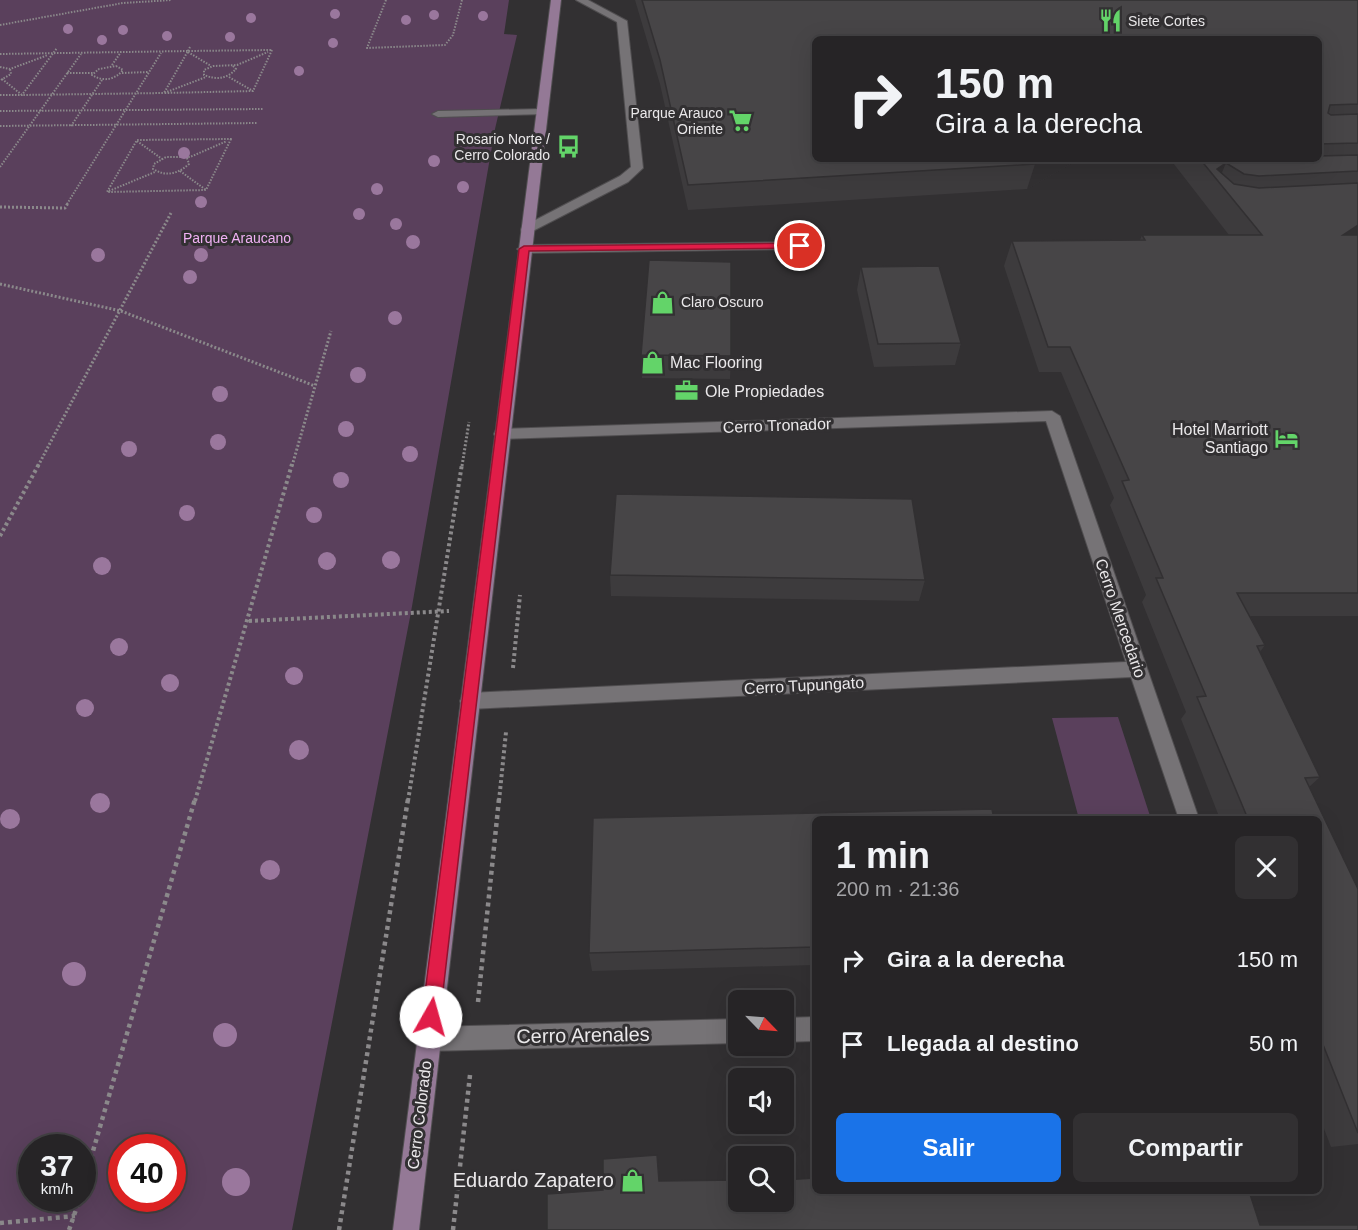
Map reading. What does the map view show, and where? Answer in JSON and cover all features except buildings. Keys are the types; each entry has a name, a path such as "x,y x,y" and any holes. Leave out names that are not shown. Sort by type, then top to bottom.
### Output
{"street":[{"name":"Cerro Colorado","path":"406,1230 556,0"},
{"path":"527,230 624,179 637,168 622,21 581,0"},
{"path":"438,114 541,112"},
{"path":"524,249 800,246"},
{"name":"Cerro Tronador","path":"502,434 1052,416"},
{"name":"Cerro Mercedario","path":"1052,416 1188,816"},
{"name":"Cerro Tupungato","path":"470,701 1138,669"},
{"path":"794,1030 812,1029"},
{"name":"Cerro Arenales","path":"428,1039 728,1031"}],"path":[{"path":"0,25 123,1 172,0"},
{"path":"386,0 368,48 446,45 453,35 462,0"},
{"path":"164,93 190,47"},
{"path":"22,94 57,48"},
{"path":"188,51 211,66"},
{"path":"0,54 272,51"},
{"path":"206,77 204,70 211,66 223,64 233,66 272,51"},
{"path":"253,91 272,51"},
{"path":"112,66 121,52"},
{"path":"0,207 65,207 161,52"},
{"path":"0,67 10,69 52,53"},
{"path":"0,167 81,53"},
{"path":"67,74 93,73 102,67 112,66 120,67 122,73"},
{"path":"164,93 206,77 214,79 228,76 235,71 233,66"},
{"path":"10,69 11,74 1,80 22,94"},
{"path":"93,73 95,79 102,80 117,77 122,73 148,72"},
{"path":"228,76 253,91"},
{"path":"72,126 102,80"},
{"path":"0,95 253,91"},
{"path":"0,111 264,109"},
{"path":"0,126 257,123"},
{"path":"137,140 231,139"},
{"path":"155,172 154,164 162,159 176,156 187,158 231,139"},
{"path":"206,190 231,139"},
{"path":"137,140 162,159"},
{"path":"107,192 137,140"},
{"path":"107,192 155,172 169,174 180,171 189,164 187,158"},
{"path":"180,171 206,190"},
{"path":"107,192 206,190"},
{"path":"0,536 171,213"},
{"path":"0,284 121,311 315,386"},
{"path":"96,1141 249,621 331,331"},
{"path":"339,1230 470,414"},
{"path":"249,621 480,610"},
{"path":"69,1230 76,1212"},
{"path":"0,1223 75,1216"}],"green space":[{"name":"Parque Araucano","path":"0,0 509,0 504,34 517,35 495,129 411,612 292,1230 0,1230"},
{"path":"1118,717 1150,816 1078,816 1052,718"}],"place":[{"name":"Siete Cortes","path":"1110,21"},
{"name":"Parque Arauco Oriente","path":"741,121"},
{"name":"Rosario Norte / Cerro Colorado","path":"568,147"},
{"name":"Claro Oscuro","path":"663,302"},
{"name":"Mac Flooring","path":"652,362"},
{"name":"Ole Propiedades","path":"687,391"},
{"name":"Hotel Marriott Santiago","path":"1286,438"},
{"name":"Eduardo Zapatero","path":"632,1180"}],"route":[{"path":"431,1017 524,249 800,246"}]}
